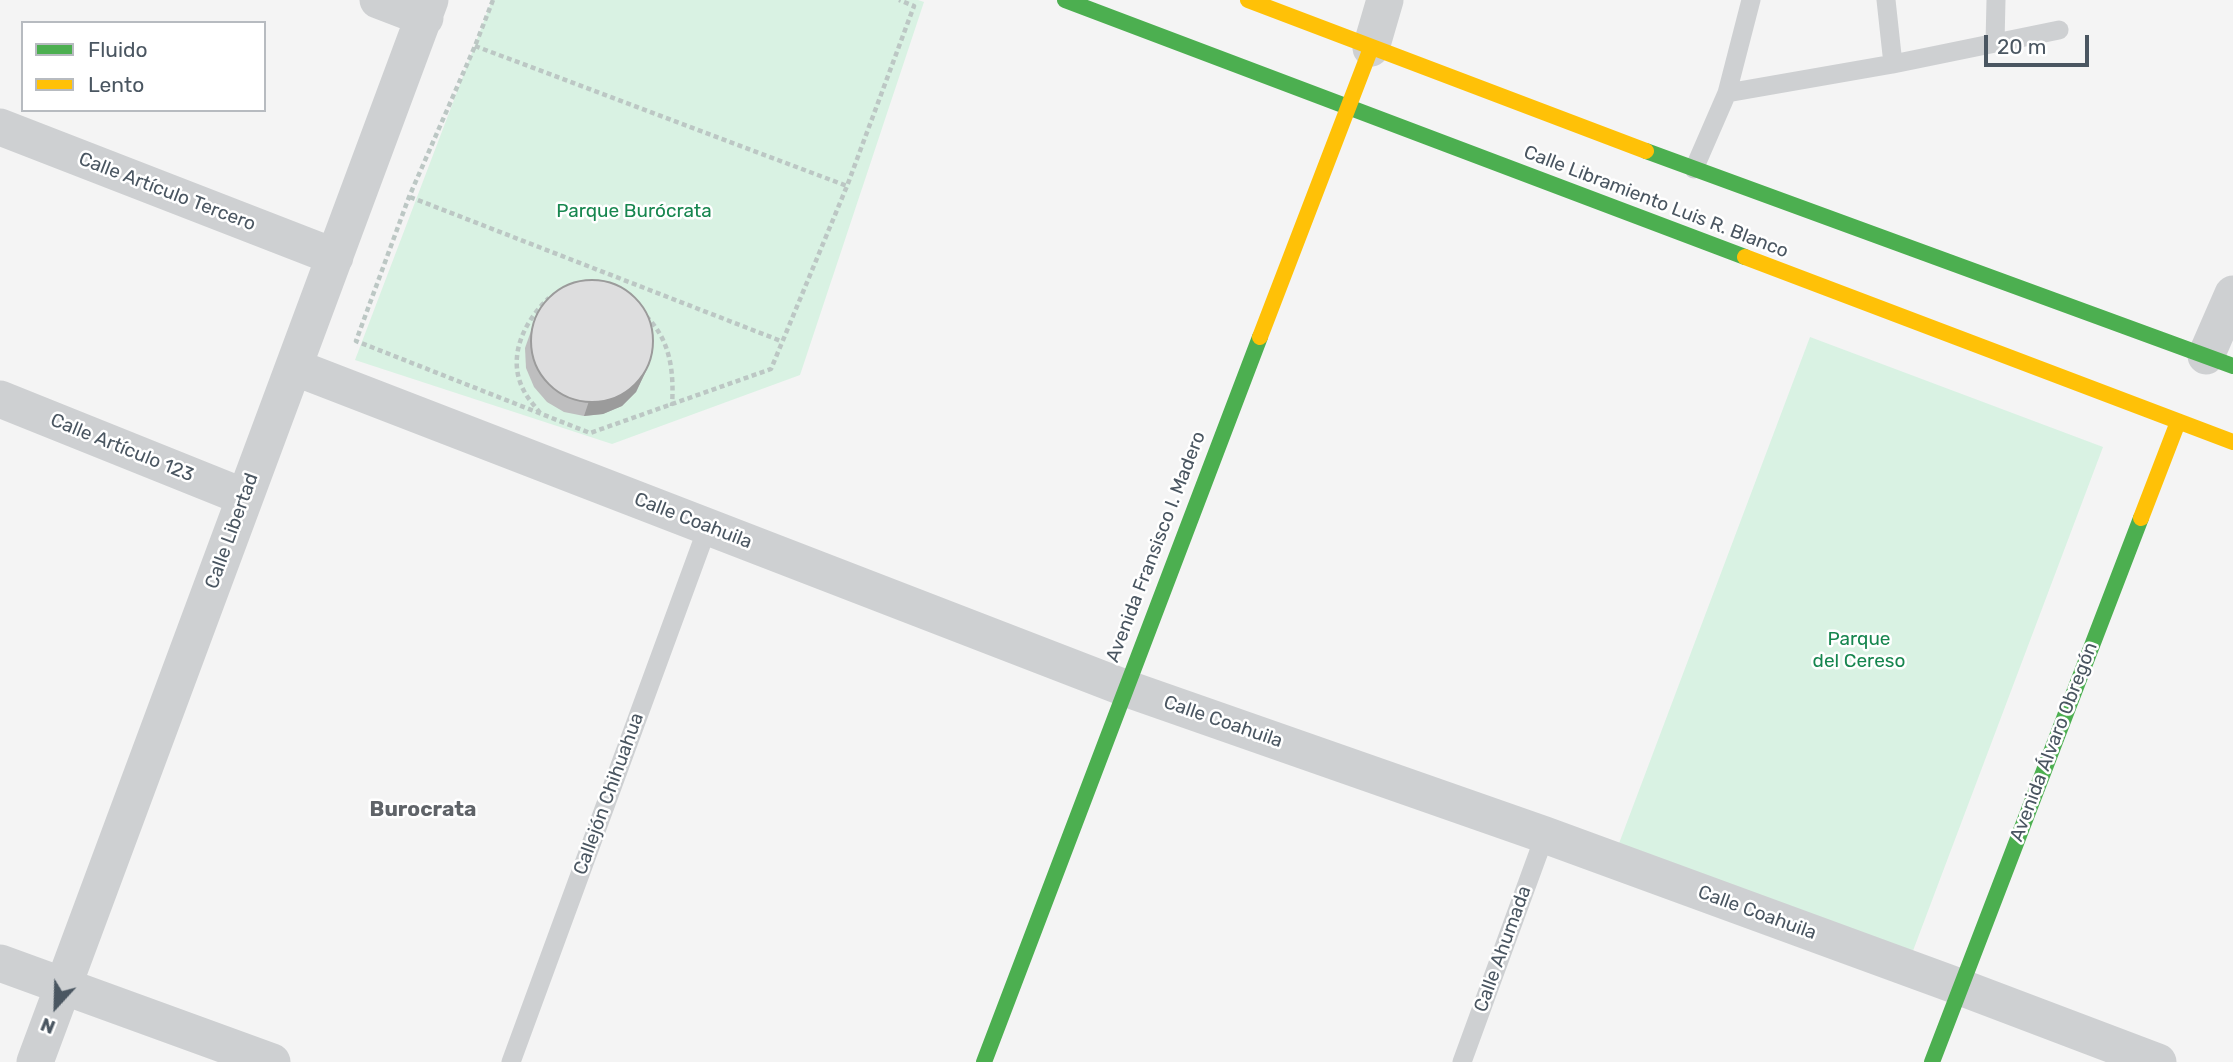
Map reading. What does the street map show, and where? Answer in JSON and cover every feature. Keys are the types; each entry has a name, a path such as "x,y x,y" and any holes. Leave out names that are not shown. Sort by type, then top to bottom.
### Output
{"main road":[{"name":"Calle Libramiento Luis R. Blanco","path":"1065,0 2233,442"},
{"path":"1248,0 1694,169 2220,361"},
{"name":"Avenida Fransisco I. Madero","path":"984,1062 1371,48"},
{"name":"Avenida Álvaro Obregón","path":"1932,1062 2178,422"}],"street":[{"path":"378,0 427,9"},
{"path":"1371,48 1384,0"},
{"name":"Calle Libertad","path":"35,1062 427,9"},
{"name":"Calle Artículo Tercero","path":"0,127 335,257"},
{"path":"2220,361 2233,294"},
{"name":"Calle Coahuila","path":"294,367 708,526 943,620 1125,688 1545,835 2158,1062"},
{"name":"Calle Artículo 123","path":"0,399 244,497"},
{"path":"0,962 272,1062"}],"lane":[{"path":"1694,169 1727,93 1751,0"},
{"path":"1886,0 1893,64"},
{"path":"1994,43 1996,0"},
{"path":"1727,93 1893,64 2059,30"},
{"name":"Callejón Chihuahua","path":"511,1062 708,526"},
{"name":"Calle Ahumada","path":"1462,1062 1545,835"}],"path":[{"path":"493,0 409,197 356,341 590,433 771,369 847,186 914,6 899,0"},
{"path":"475,46 847,186"},
{"path":"409,197 781,341"},
{"path":"617,287 620,279"},
{"path":"540,414 523,390 517,352 524,329 534,311 557,294"},
{"path":"640,309 664,340 671,359 672,405"}],"green space":[{"name":"Parque Burócrata","path":"492,0 924,2 800,375 612,444 355,360"},
{"name":"Parque del Cereso","path":"1810,337 2103,447 1908,964 1615,854"}],"building":[{"path":"592,280 615,285 635,298 648,318 653,341 648,364 635,384 615,397 592,402 569,397 549,384 536,364 531,341 536,318 549,298 569,285"}],"traffic: fast":[{"path":"1065,0 1745,257"},
{"path":"1646,151 2233,366"},
{"path":"984,1062 1260,337"},
{"path":"1932,1062 2141,518"}],"traffic: slow":[{"path":"1248,0 1646,151"},
{"path":"1260,337 1371,48"},
{"path":"1745,257 2233,442"},
{"path":"2141,518 2178,422"}],"district":[{"name":"Burocrata","path":"423,810"}]}
